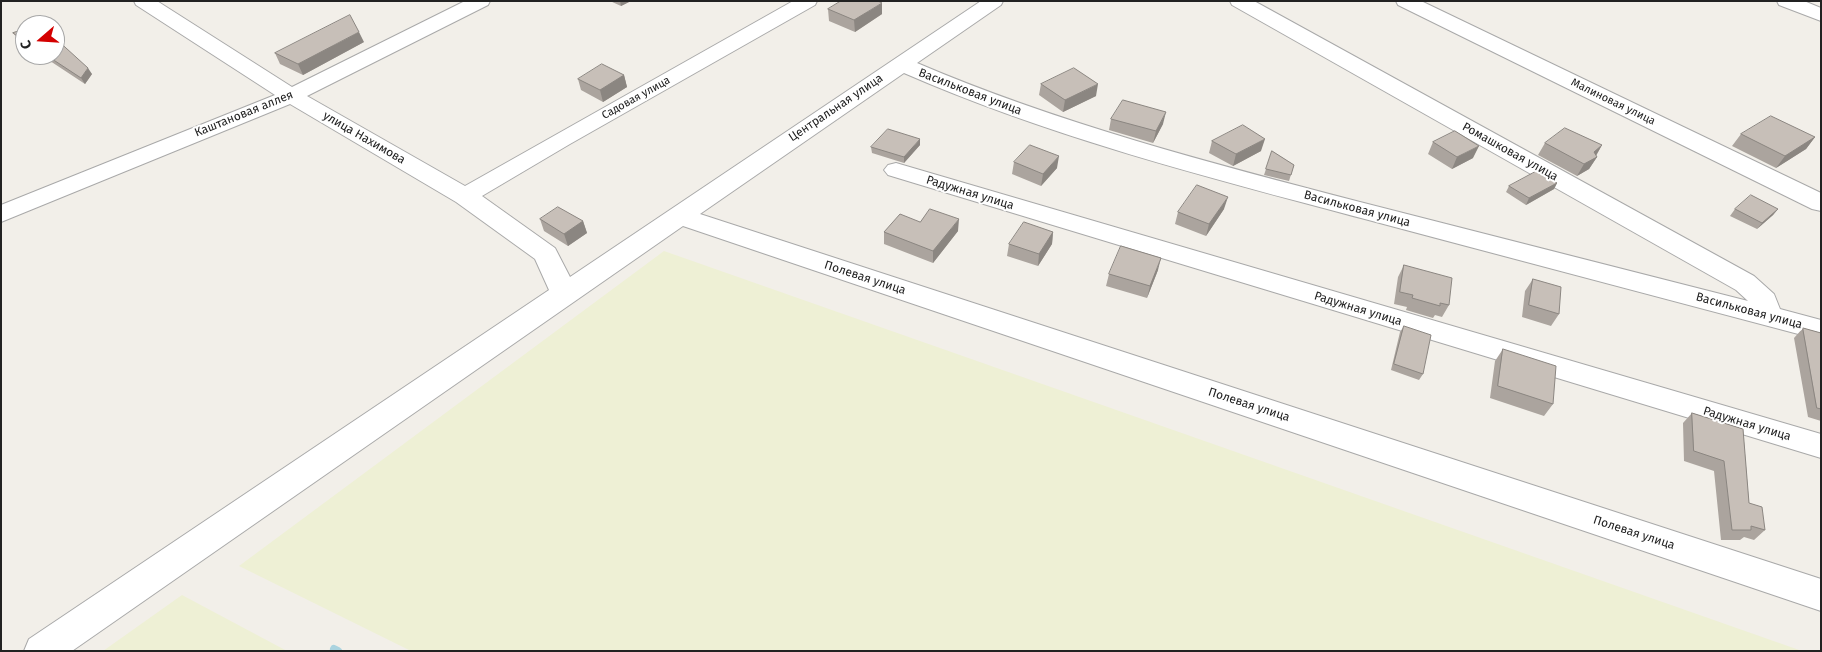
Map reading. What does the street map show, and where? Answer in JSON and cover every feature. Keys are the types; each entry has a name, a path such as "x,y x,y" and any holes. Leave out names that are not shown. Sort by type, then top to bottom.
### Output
{"street":[{"path":"150,6 180,1"},
{"name":"Каштановая аллея","path":"2,212 291,96 481,1"},
{"name":"Садовая улица","path":"465,196 562,139 808,1"},
{"name":"Центральная улица","path":"42,651 994,1"},
{"name":"Ромашковая улица","path":"1239,1 1745,283 1764,301 1768,316"},
{"name":"Малиновая улица","path":"1405,1 1821,203"},
{"path":"1786,1 1821,15"},
{"name":"улица Нахимова","path":"150,6 291,96 465,196 546,254 564,294"},
{"name":"Васильковая улица","path":"901,64 973,95 1045,120 1211,172 1821,330"},
{"name":"Радужная улица","path":"896,170 1821,446"},
{"name":"Полевая улица","path":"678,216 1821,595"}],"green space":[{"path":"664,251 1802,651 411,651 239,566"},
{"path":"182,595 287,651 103,651"}],"building":[{"path":"841,1 878,1 882,3 854,20 828,9"},
{"path":"350,15 359,32 298,64 275,53"},
{"path":"65,47 88,68 81,78 61,65 65,65"},
{"path":"602,64 624,75 600,90 578,79"},
{"path":"1074,68 1098,84 1065,100 1041,84"},
{"path":"1123,100 1166,112 1156,131 1111,119"},
{"path":"1771,116 1815,137 1785,156 1741,134"},
{"path":"1243,125 1265,139 1236,154 1212,141"},
{"path":"1565,128 1602,145 1594,152 1597,157 1584,164 1545,143"},
{"path":"888,129 920,139 904,157 871,147"},
{"path":"1455,131 1479,146 1457,157 1433,142"},
{"path":"1030,145 1059,156 1043,174 1014,162"},
{"path":"1272,151 1294,165 1291,175 1266,169"},
{"path":"1537,171 1557,183 1529,198 1509,186"},
{"path":"1197,185 1228,197 1209,224 1178,212"},
{"path":"1751,195 1778,209 1762,223 1735,209"},
{"path":"558,207 583,221 564,234 540,219"},
{"path":"930,209 959,219 933,251 884,232 900,214 920,222"},
{"path":"1024,222 1053,232 1039,254 1009,244"},
{"path":"1121,246 1161,258 1150,286 1109,274"},
{"path":"1404,265 1452,278 1449,305 1440,303 1440,306 1412,298 1413,295 1400,292"},
{"path":"1533,279 1561,287 1559,314 1529,305"},
{"path":"1404,326 1431,335 1423,374 1394,364"},
{"path":"1803,328 1821,333 1821,409 1817,408"},
{"path":"1503,349 1556,366 1553,404 1498,386"},
{"path":"1692,413 1743,429 1749,503 1762,507 1765,530 1751,526 1751,530 1732,530 1724,461 1694,451"}],"waterway":[{"path":"334,649 338,651"}]}
